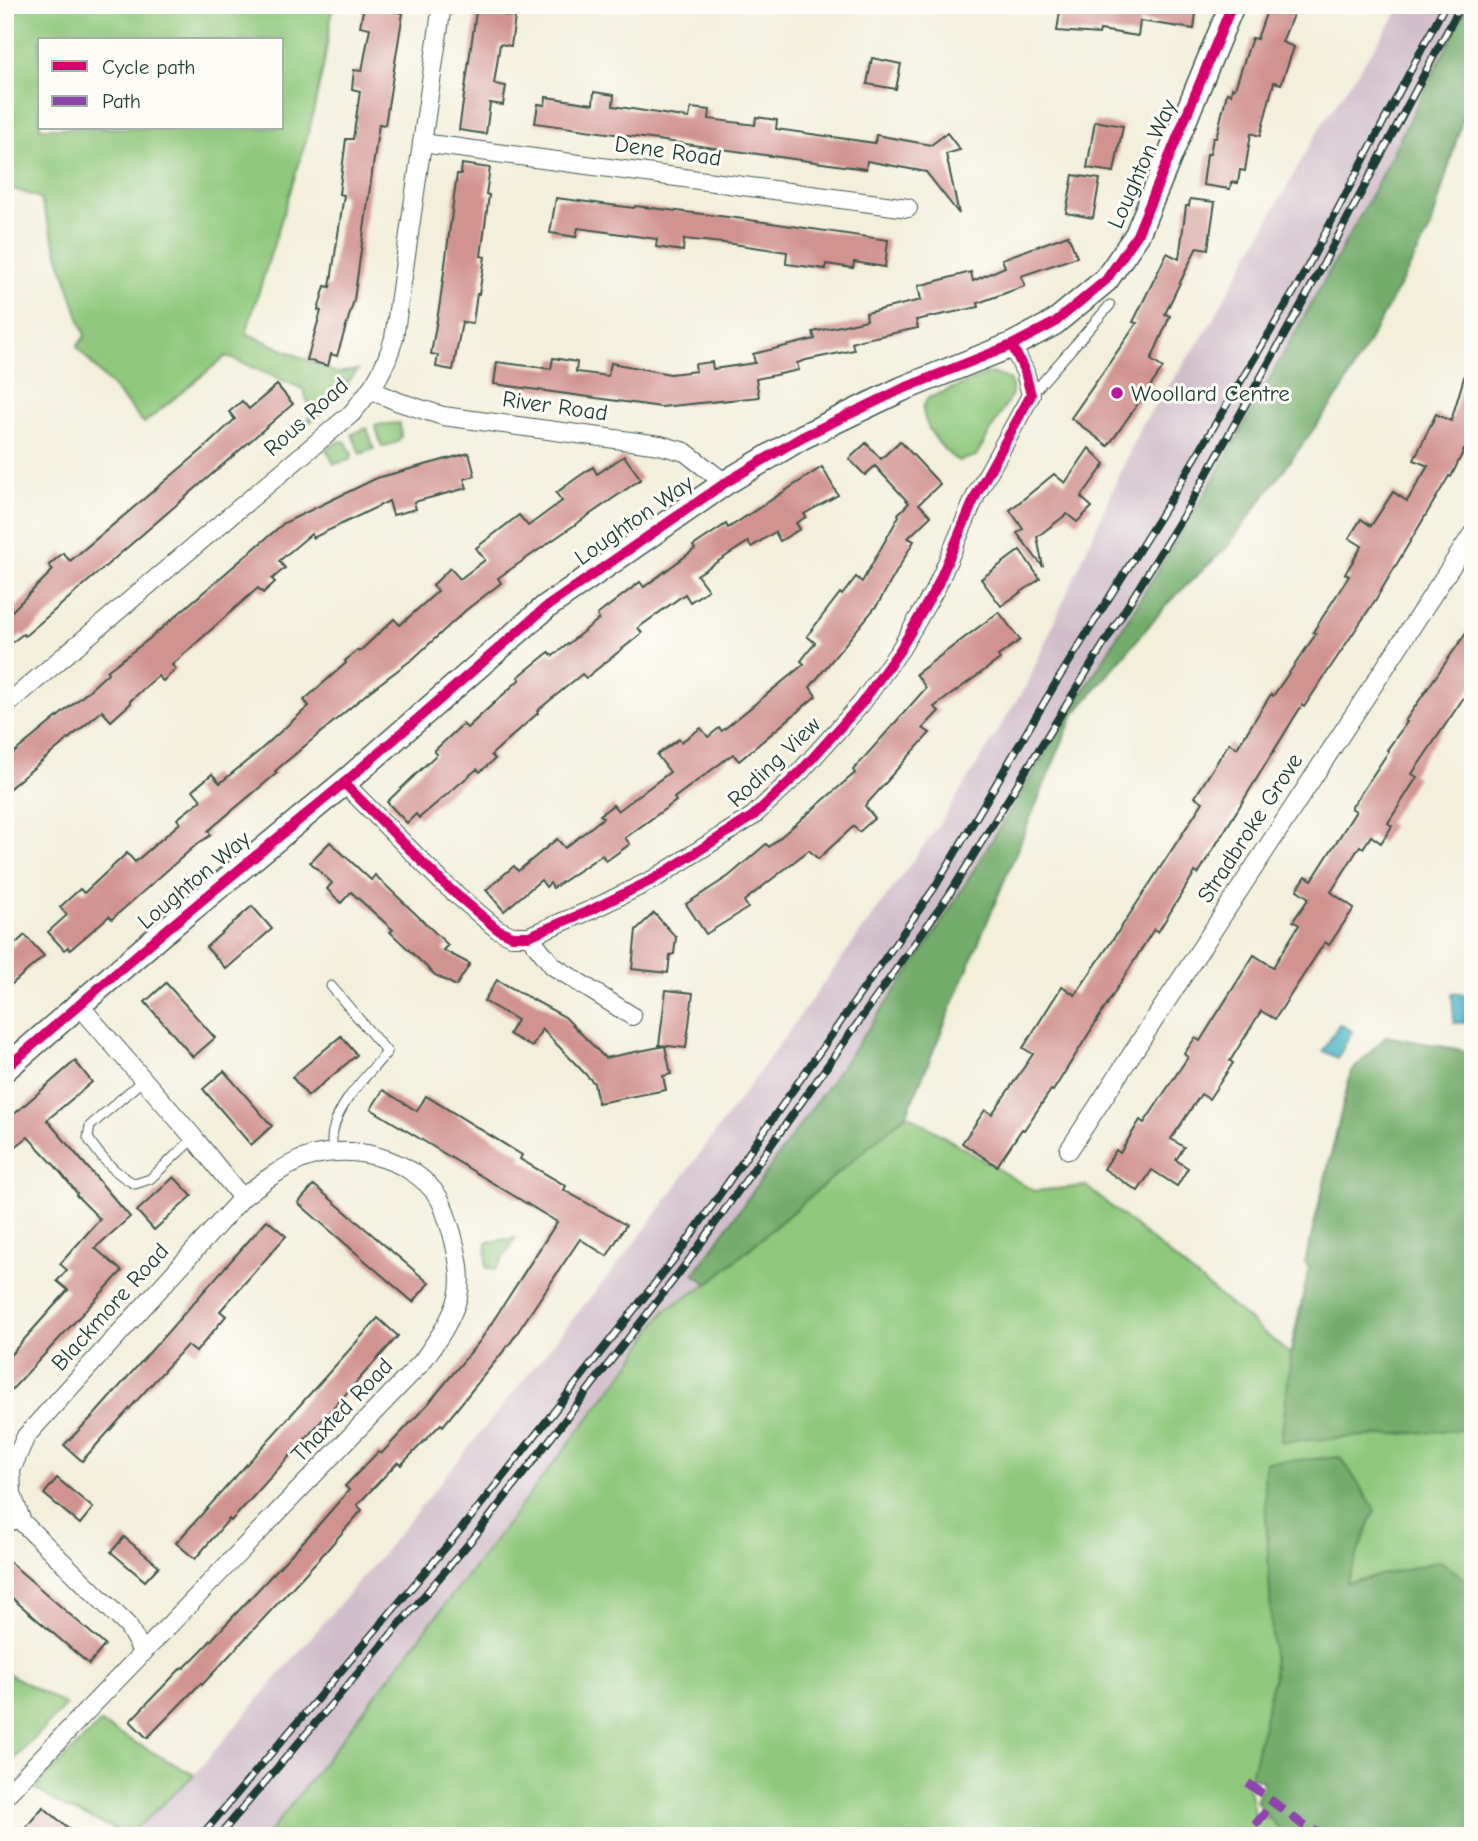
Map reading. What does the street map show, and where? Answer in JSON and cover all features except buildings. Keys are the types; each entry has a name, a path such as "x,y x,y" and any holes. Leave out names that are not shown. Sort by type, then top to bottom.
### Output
{"street":[{"name":"Rous Road","path":"5,706 352,413 371,390 386,365 394,338 442,5"},
{"name":"Loughton Way","path":"5,1069 344,783 547,607 725,483 802,437 868,405 1012,345 1054,323 1106,280 1137,234 1232,5"},
{"name":"Dene Road","path":"422,143 908,208"},
{"path":"1012,345 1025,372 1031,395"},
{"name":"River Road","path":"371,390 443,416 660,445 685,452 725,483"},
{"name":"Roding View","path":"529,936 654,880 753,816 800,772 861,705 900,650 937,586 976,495 1031,395"},
{"name":"Stradbroke Grove","path":"1069,1150 1473,533"},
{"path":"344,783 443,883 497,929 512,936 529,936 553,966 632,1016"},
{"path":"79,1005 242,1198"},
{"name":"Thaxted Road","path":"5,1796 422,1362 443,1331 458,1296 458,1258 440,1199 418,1175 387,1160 360,1152 333,1153 303,1159 273,1173 242,1198"},
{"name":"Blackmore Road","path":"143,1653 128,1626 14,1525 11,1470 26,1436 242,1198"}],"lane":[{"path":"1031,395 1110,305"},
{"path":"331,986 387,1052 337,1118 332,1133 333,1153"},
{"path":"144,1079 90,1126 88,1138 100,1156 122,1177 135,1184 150,1179 194,1138"}],"shaded area":[{"path":"1403,5 1473,5 1473,77 1430,230 1341,392 1227,547 1169,602 1073,716 907,1114 708,1284 665,1310 631,1363 267,1836 128,1836 194,1775 383,1553 637,1240 943,819 1027,684 1141,426 1207,330 1319,129"}],"green space":[{"path":"5,5 333,5 324,64 309,131 246,333 336,373 358,370 323,412 306,425 311,411 303,389 226,356 144,423 77,347 85,336 40,198 5,186"},
{"path":"1468,5 1473,5 1473,77 1430,230 1341,392 1227,547 1169,602 1073,716 907,1114 708,1284 694,1274 927,946 1214,479 1366,205"},
{"path":"991,373 1009,379 1012,394 976,456 959,461 945,450 932,433 924,414 924,405 928,398"},
{"path":"400,423 401,437 398,442 382,447 375,425"},
{"path":"367,428 374,449 360,454 352,434"},
{"path":"341,441 346,442 352,455 350,460 334,464 326,449"},
{"path":"1386,1036 1473,1052 1473,1429 1281,1442 1291,1355 1309,1268 1305,1263 1351,1072"},
{"path":"1351,1072 1473,1096 1473,1836 1424,1830 1251,1777 1248,1783 1254,1814 1330,1836 267,1836 631,1363 665,1310 708,1284 907,1114 1034,1191 1086,1186 1290,1354 1309,1268 1305,1263"},
{"path":"516,1238 495,1270 486,1267 487,1242"},
{"path":"1341,1457 1375,1510 1346,1583 1440,1561 1471,1583 1466,1646 1473,1648 1473,1836 1289,1836 1282,1833 1256,1801 1263,1781 1251,1777 1274,1676 1264,1475 1266,1462"},
{"path":"5,1672 66,1705 5,1769"},
{"path":"100,1723 194,1775 129,1835 66,1808 34,1788"}],"water":[{"path":"1452,993 1464,994 1465,1023 1454,1023"},
{"path":"1339,1024 1352,1031 1338,1058 1323,1051"}],"railway":[{"path":"201,1836 463,1527 678,1254 935,887 1299,283 1445,5"},
{"path":"219,1836 475,1536 689,1260 949,895 1186,511 1310,289 1461,5"}],"marked path":[{"path":"1248,1783 1307,1828 1327,1836"},
{"path":"1255,1825 1274,1802"}],"cycle path":[{"path":"5,1069 160,935 344,783 546,607 725,483 802,437 902,389 1012,345 1054,323 1106,280 1137,235 1232,5"},
{"path":"344,783 443,883 497,929 512,936 529,936 654,879 753,816 800,772 861,704 900,650 937,586 976,495 1031,395 1025,372 1012,345"}],"place":[{"name":"Woollard Centre","path":"1117,393"}]}
